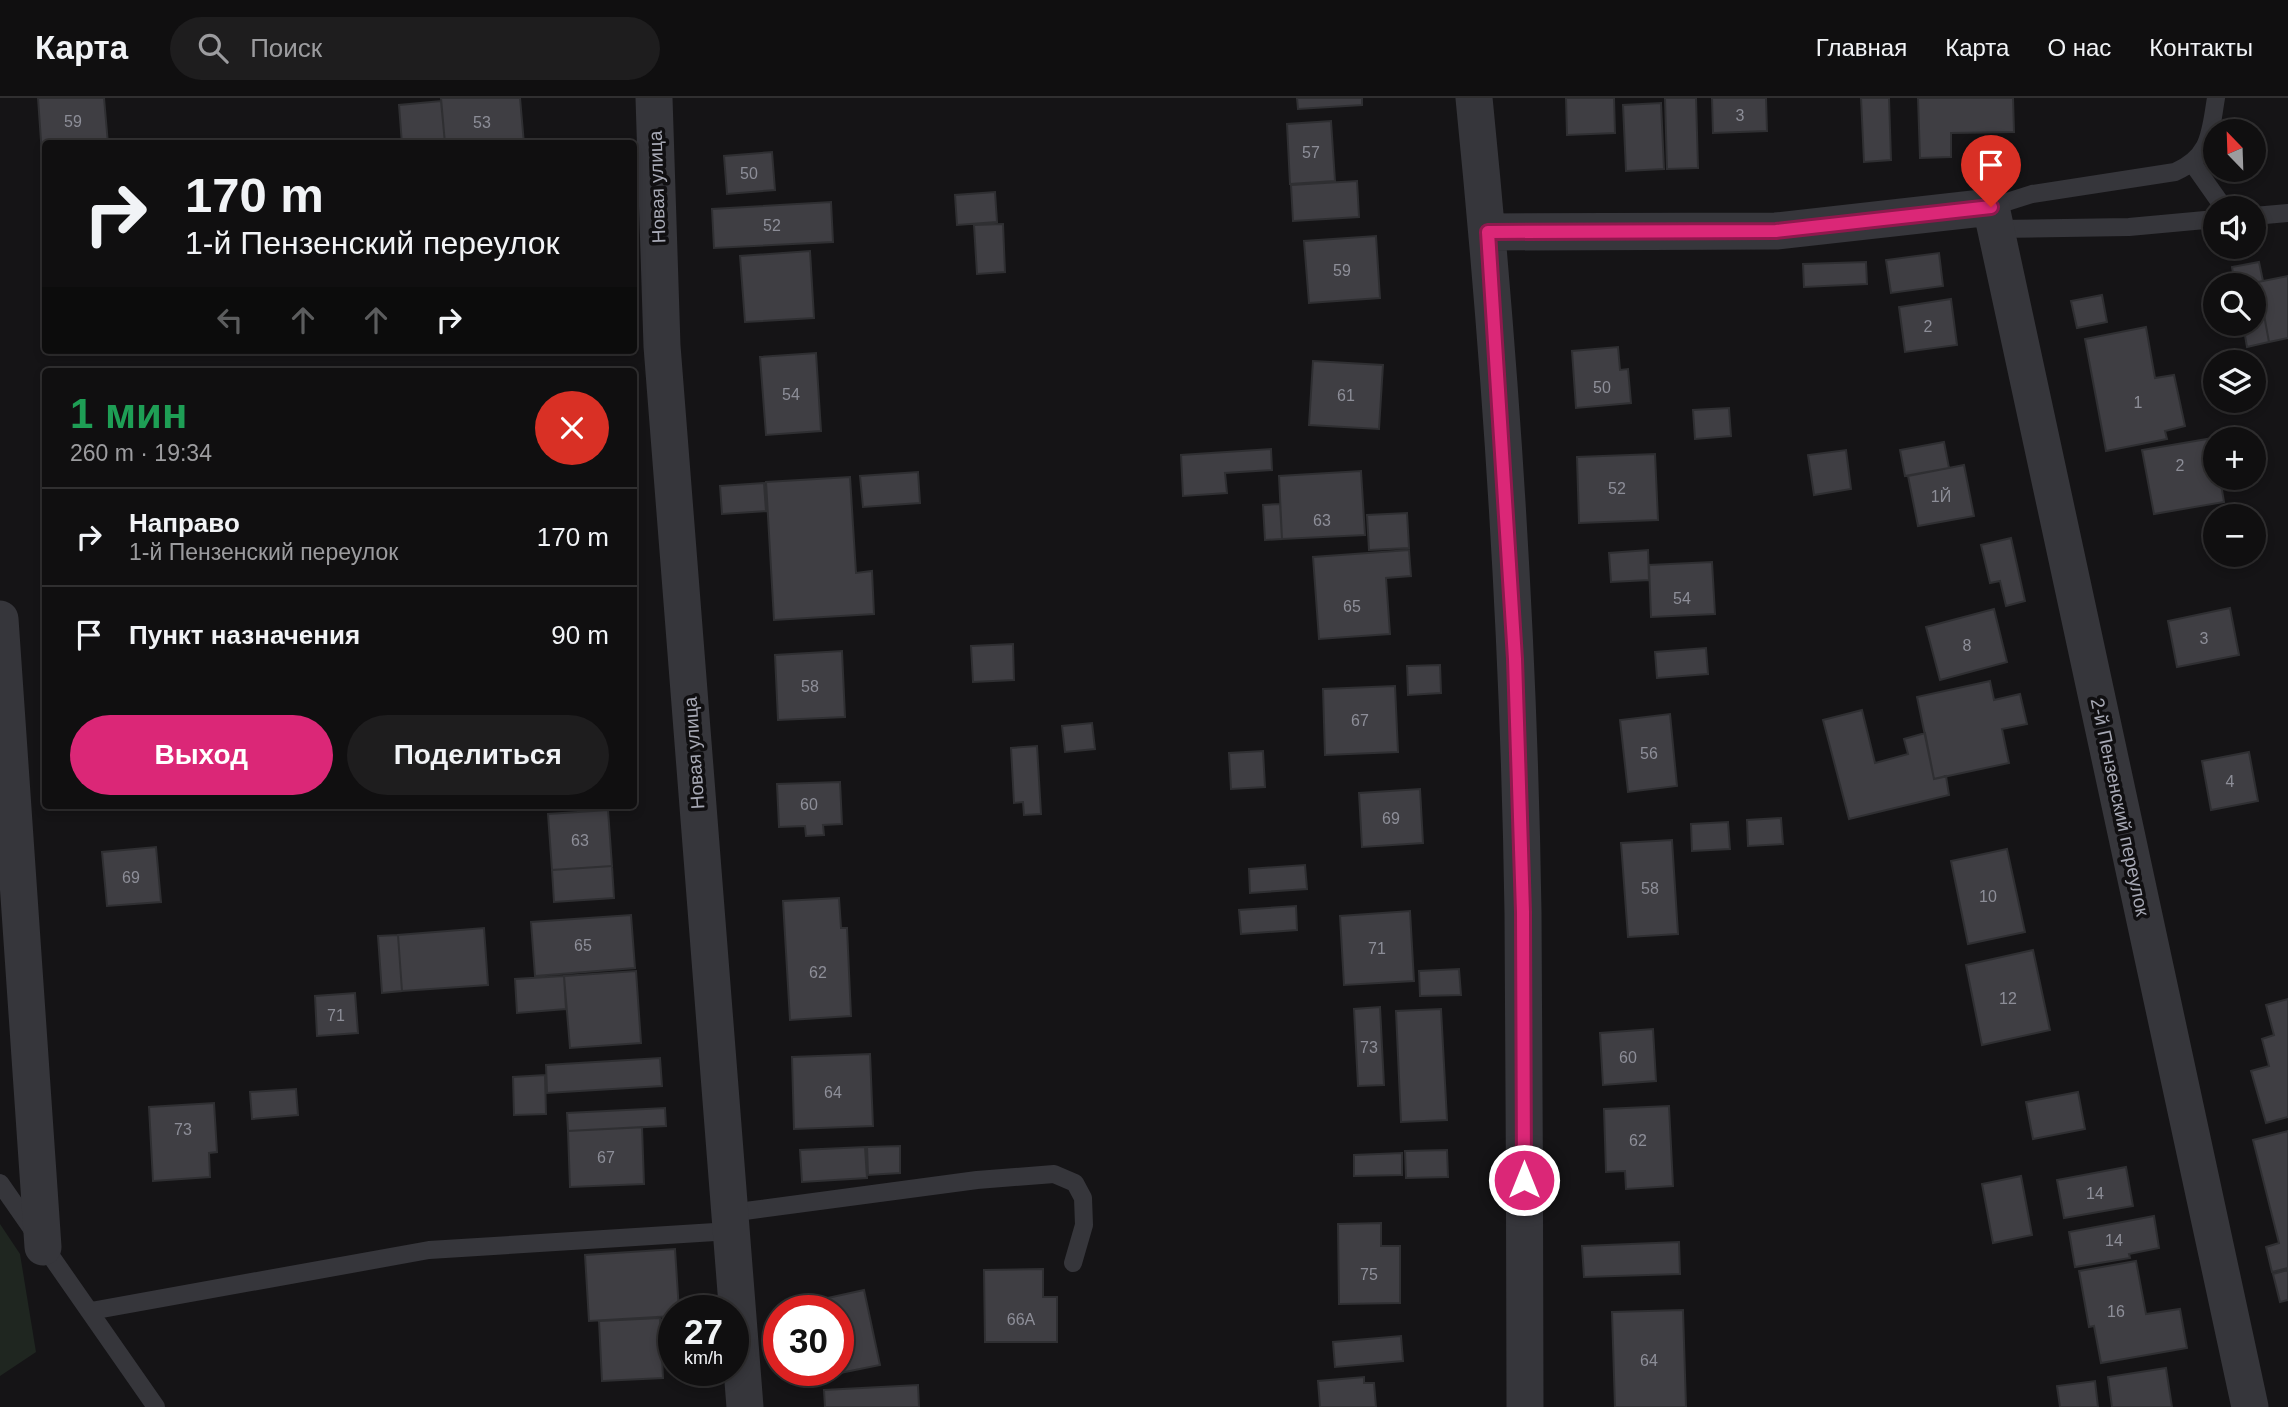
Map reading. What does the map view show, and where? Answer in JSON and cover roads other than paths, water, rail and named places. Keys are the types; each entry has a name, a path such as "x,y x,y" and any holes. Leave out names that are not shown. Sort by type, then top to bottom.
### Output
{"street":[{"name":"Новая улица","path":"654,98 662,346 745,1407"},
{"path":"1474,98 1488,232 1516,686 1523,912 1525,1407"},
{"path":"1488,232 1776,231 1994,218"},
{"name":"2-й Пензенский переулок","path":"1994,218 2250,1407"},
{"path":"0,618 43,1247"}],"lane":[{"path":"1994,218 2032,194 2175,172 2193,164 2209,143 2216,98"},
{"path":"2193,164 2216,196"},
{"path":"2266,215 2288,213"},
{"path":"1994,218 2129,227 2203,220"},
{"path":"91,1311 429,1250 730,1222 977,1180 1054,1174 1075,1183 1083,1198 1084,1225 1073,1263"},
{"path":"0,1183 156,1407"}]}
